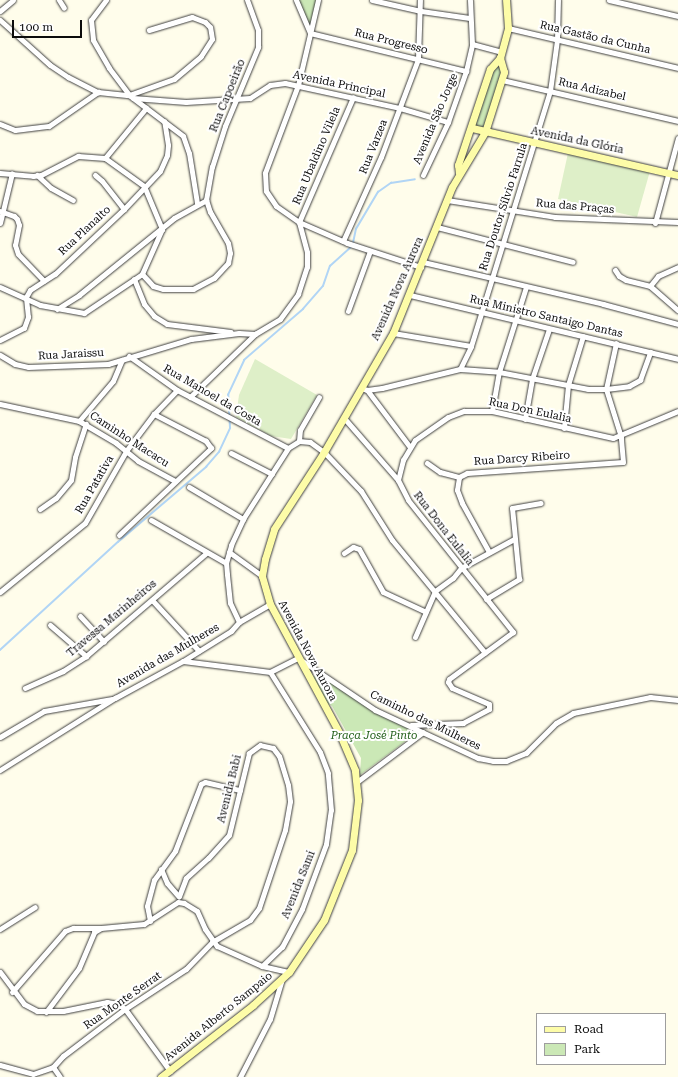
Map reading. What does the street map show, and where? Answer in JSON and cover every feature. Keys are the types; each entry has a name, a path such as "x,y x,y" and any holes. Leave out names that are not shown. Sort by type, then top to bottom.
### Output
{"street":[{"path":"0,11 13,0"},
{"path":"59,0 64,8"},
{"path":"106,0 95,12 90,30 109,68 131,96 164,121 179,130 186,142 197,203"},
{"name":"Rua Capoeirão","path":"206,200 212,167 236,98 258,47 258,30 247,0"},
{"path":"296,0 310,33"},
{"path":"318,0 298,85 264,181 266,191 276,206 299,222 370,251 422,264 526,286 678,324"},
{"path":"375,0 421,11 470,18"},
{"name":"Rua Varzea","path":"345,242 381,157 418,59 421,11 420,0"},
{"name":"Avenida São Jorge","path":"423,175 448,122 466,71 472,44 470,0"},
{"name":"Avenida Nova Aurora","path":"459,173 458,165 472,128 490,69 501,55 508,28 506,0"},
{"name":"Rua Doutor Sílvio Farrula","path":"460,369 471,346 501,245 535,143 550,91 557,40 558,0"},
{"path":"609,0 678,16"},
{"path":"131,96 174,78 201,56 212,38 210,27 205,22 192,17 149,30"},
{"path":"0,20 50,65 98,92 49,126 20,130 0,124"},
{"name":"Rua Gastão da Cunha","path":"508,28 678,68"},
{"name":"Rua Progresso","path":"310,33 466,71"},
{"path":"472,44 501,55"},
{"name":"Avenida Nova Aurora","path":"289,972 317,932 342,881 352,850 357,823 358,781 346,748 309,682 270,604 262,576 274,529 364,389 410,295 459,173 485,132 502,80 504,68 501,55"},
{"name":"Rua Adizabel","path":"502,80 678,121"},
{"name":"Avenida Principal","path":"98,92 186,102 250,98 277,83 298,85 352,97 400,108 448,122"},
{"name":"Rua Ubaldino Vilela","path":"299,222 352,97"},
{"path":"105,158 146,108"},
{"name":"Rua Planalto","path":"26,297 30,290 44,281 124,209 144,186 160,171 167,155 168,145 164,121"},
{"name":"Avenida da Glória","path":"472,128 678,175"},
{"path":"655,223 678,138"},
{"path":"0,172 37,175 78,156 105,158 144,186 162,229 142,274 91,310 77,313 40,305 26,297 0,287"},
{"path":"0,223 12,174"},
{"path":"37,175 51,188 73,200"},
{"path":"95,175 102,181 124,209"},
{"path":"57,309 79,296 162,229 197,203 206,200 210,212 228,243 230,253 223,270 203,286 180,291 153,286 142,274"},
{"name":"Rua das Praças","path":"447,200 513,209 554,217 655,223 678,222"},
{"path":"2,212 14,216 19,225 15,245 20,258 44,281"},
{"path":"190,397 255,334 268,328 291,307 303,280 307,252 299,222"},
{"path":"437,227 501,245 573,262"},
{"path":"348,311 370,251"},
{"path":"650,286 658,276 678,267"},
{"path":"615,270 619,276 626,280 650,286 678,310"},
{"path":"134,279 144,304 154,316 167,324 255,334"},
{"path":"492,411 499,372 516,322 526,286"},
{"name":"Rua Ministro Santaigo Dantas","path":"410,295 480,314 616,343 678,359"},
{"path":"0,340 24,328 28,317 26,297"},
{"path":"525,419 532,379 549,328"},
{"path":"393,332 471,346"},
{"name":"Rua Jaraissu","path":"0,355 15,364 42,368 108,364 122,360 129,356 191,339 239,333"},
{"path":"564,428 568,385 584,336"},
{"path":"616,343 606,389 621,437 678,411"},
{"path":"410,447 364,389 460,369 499,372 588,389 606,389 629,386 640,380 650,352"},
{"name":"Rua Manoel da Costa","path":"129,356 177,390 288,448"},
{"path":"79,421 113,380 122,360"},
{"name":"Rua Patativa","path":"0,592 85,523 126,451 154,414 177,390"},
{"path":"299,441 300,430 319,397"},
{"name":"Caminho Macacu","path":"0,404 79,421 86,424 138,461 175,481"},
{"name":"Rua Don Eulalia","path":"398,480 403,460 415,440 456,414 492,411 613,438 621,437"},
{"path":"119,535 175,481 209,451 210,445 154,414"},
{"name":"Rua Dona Eulalia","path":"344,418 398,480 408,500 513,632 485,653"},
{"path":"40,508 56,498 71,480 76,452 86,424"},
{"name":"Rua Darcy Ribeiro","path":"459,477 467,473 622,462 621,437"},
{"path":"239,622 230,602 226,563 228,552 243,519 288,448 299,441 310,442 324,452 361,491 392,540 485,653 451,676 448,682 452,688 489,704 490,707 463,723 409,725"},
{"path":"231,453 272,474"},
{"path":"427,463 440,472 459,477 457,490 462,503 489,552"},
{"path":"189,488 243,519"},
{"path":"486,598 518,581 512,508 541,503"},
{"path":"150,520 226,563"},
{"path":"415,637 435,591 453,578 461,568 514,539"},
{"path":"344,553 353,547 358,549 383,592 426,612"},
{"path":"228,552 262,576"},
{"name":"Travessa Marinheiros","path":"25,688 57,675 86,656 206,553"},
{"path":"152,600 199,651"},
{"name":"Avenida das Mulheres","path":"0,770 115,698 183,661 231,631 239,622 270,604"},
{"path":"80,616 104,642"},
{"path":"50,625 86,656"},
{"path":"183,661 270,672 298,658"},
{"name":"Caminho das Mulheres","path":"298,658 322,672 364,703 478,758 506,761 526,753 556,723 573,713 650,697 678,700"},
{"name":"Avenida Sami","path":"262,966 282,947 302,909 326,844 331,810 328,773 320,752 270,672"},
{"path":"309,682 313,674 322,672"},
{"name":"Avenida das Mulheres","path":"0,737 44,711 115,698"},
{"path":"358,781 424,732"},
{"name":"Avenida Babi","path":"179,896 186,878 208,858 229,834 249,753 260,745 273,748 279,756 288,786 290,802 285,830 266,892 259,908 250,920 212,942"},
{"path":"150,921 147,911 148,899 154,880 160,869 172,857 192,802 202,783 240,790"},
{"path":"160,869 167,883 179,896 181,902 197,911 212,942 235,956 262,966 289,972"},
{"path":"12,992 65,931 73,928 133,926 150,921 174,904 181,902"},
{"path":"0,929 35,907"},
{"path":"46,1012 77,972 90,937 101,928"},
{"name":"Rua Monte Serrat","path":"53,1067 63,1056 125,1009 186,969 212,942"},
{"path":"0,972 12,992 29,1008 46,1012 64,1011 107,1002 118,1004 125,1009 170,1071"},
{"name":"Avenida Alberto Sampaio","path":"161,1077 254,1005 289,972"},
{"path":"240,1077 270,1019 282,979"},
{"path":"0,1065 33,1074 53,1067 60,1077"}],"green space":[{"path":"296,0 318,0 310,33"},
{"path":"503,63 485,132 472,128 492,65"},
{"path":"568,153 650,171 637,217 558,199"},
{"path":"255,359 317,395 291,439 271,436 236,417 239,395"},
{"name":"Praça José Pinto","path":"318,674 366,706 418,732 360,775 361,758 332,706 324,701 312,678"}],"waterway":[{"path":"353,243 356,229 378,192 391,183 415,179"},
{"path":"0,650 118,542 206,467 219,452 230,428 228,395 244,360 303,309 323,286 330,266 352,246"}]}
